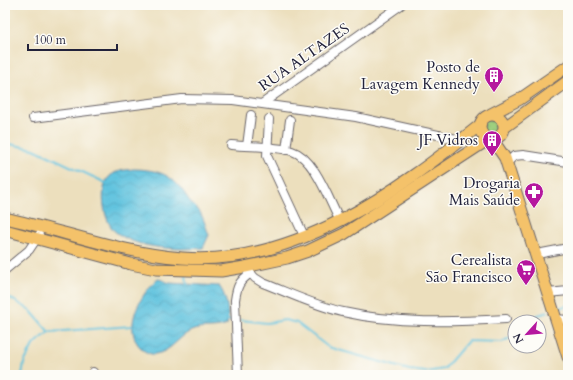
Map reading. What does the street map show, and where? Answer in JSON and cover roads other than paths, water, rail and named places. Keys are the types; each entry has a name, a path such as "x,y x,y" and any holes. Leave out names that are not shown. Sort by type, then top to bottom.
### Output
{"main road":[{"path":"5,218 131,250 183,258 238,256 282,246 305,238 340,221 385,193 461,140 480,125 484,118 520,99 568,66"},
{"path":"5,230 131,264 156,268 222,271 248,270 308,251 344,234 490,139 499,137 504,129 568,81"},
{"path":"491,114 502,118 506,161 537,254 568,357"},
{"path":"480,125 482,133 490,139 506,161"}],"street":[{"name":"RUA ALTAZES","path":"263,103 401,5"},
{"path":"33,118 182,99 233,100 356,117 461,140"},
{"path":"247,146 251,115"},
{"path":"269,119 266,148 268,160 305,238"},
{"path":"286,150 290,120"},
{"path":"231,145 286,150 298,155 318,175 340,221"},
{"path":"506,161 514,156 523,155 568,162"},
{"path":"5,270 29,250 37,239 42,227"},
{"path":"537,254 568,248"},
{"path":"238,375 235,300 239,282 248,270 263,283 328,308 352,314 442,322 506,320"},
{"path":"548,294 568,291"},
{"path":"556,319 568,320"}],"water":[{"path":"134,169 160,173 173,180 178,185 190,202 200,212 203,218 209,235 203,248 182,249 147,245 126,238 112,229 104,206 103,198 106,183 109,177 114,173"},
{"path":"158,279 169,283 219,286 224,294 227,304 227,325 191,331 161,353 152,354 142,349 136,341 133,332 135,312 145,293"}],"waterway":[{"path":"5,143 34,149 106,183"},
{"path":"186,274 187,284"},
{"path":"5,295 30,310 49,332"},
{"path":"559,308 568,305"},
{"path":"542,314 548,312"},
{"path":"241,320 267,323 285,320 297,323 328,347 409,370 426,372 444,369 468,341 502,342 507,339"},
{"path":"22,375 24,363 33,345 49,332 132,326"}],"place":[{"name":"Posto de Lavagem Kennedy","path":"494,93"},
{"name":"JF Vidros","path":"492,157"},
{"name":"Drogaria Mais Saúde","path":"534,209"},
{"name":"Cerealista São Francisco","path":"526,286"}]}
